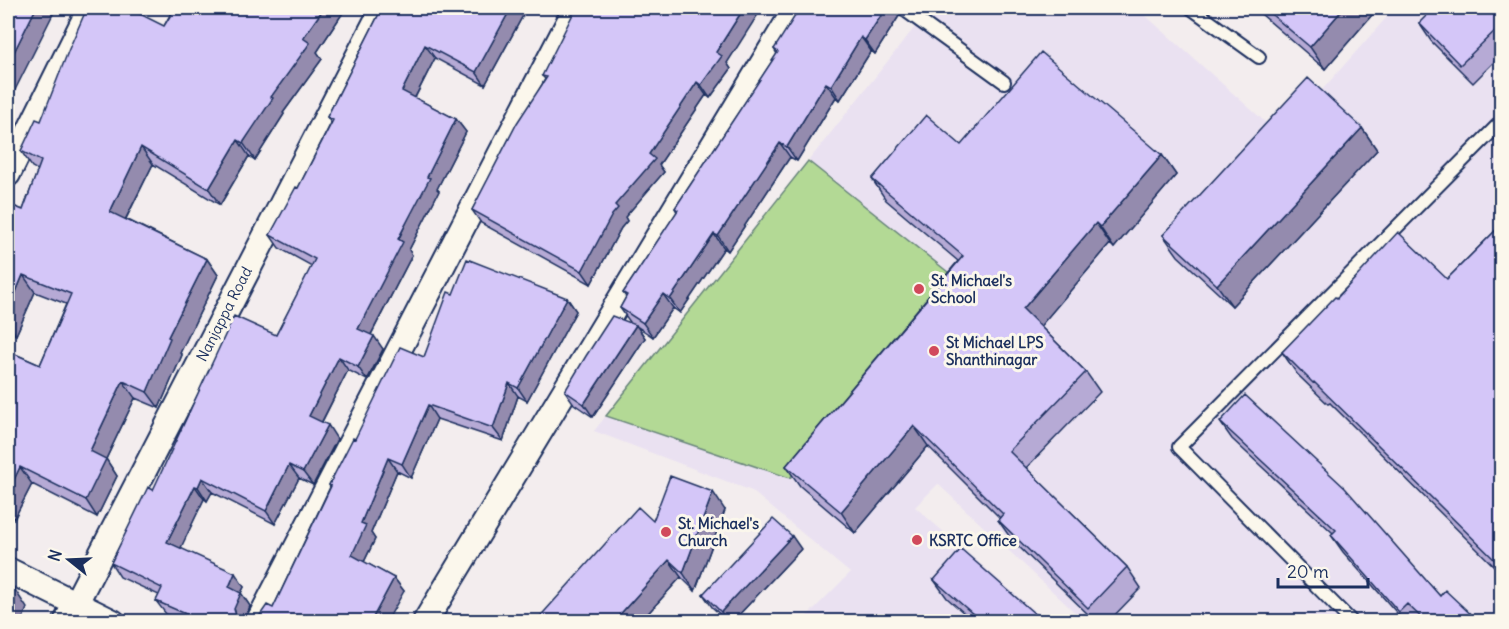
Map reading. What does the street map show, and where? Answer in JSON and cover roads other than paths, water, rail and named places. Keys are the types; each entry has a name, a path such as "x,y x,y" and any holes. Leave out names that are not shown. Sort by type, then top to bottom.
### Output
{"street":[{"path":"8,174 90,8"},
{"name":"Nanjappa Road","path":"71,612 383,8"},
{"path":"258,621 576,8"},
{"path":"425,621 796,8"},
{"path":"8,570 71,612 113,621"}],"lane":[{"path":"902,8 1004,82"},
{"path":"1191,8 1259,57"},
{"path":"1352,621 1179,447 1502,121"}],"place":[{"name":"St. Michael's School","path":"919,289"},
{"name":"St Michael LPS Shanthinagar","path":"934,351"},
{"name":"St. Michael's Church","path":"666,532"},
{"name":"KSRTC Office","path":"917,540"}]}
